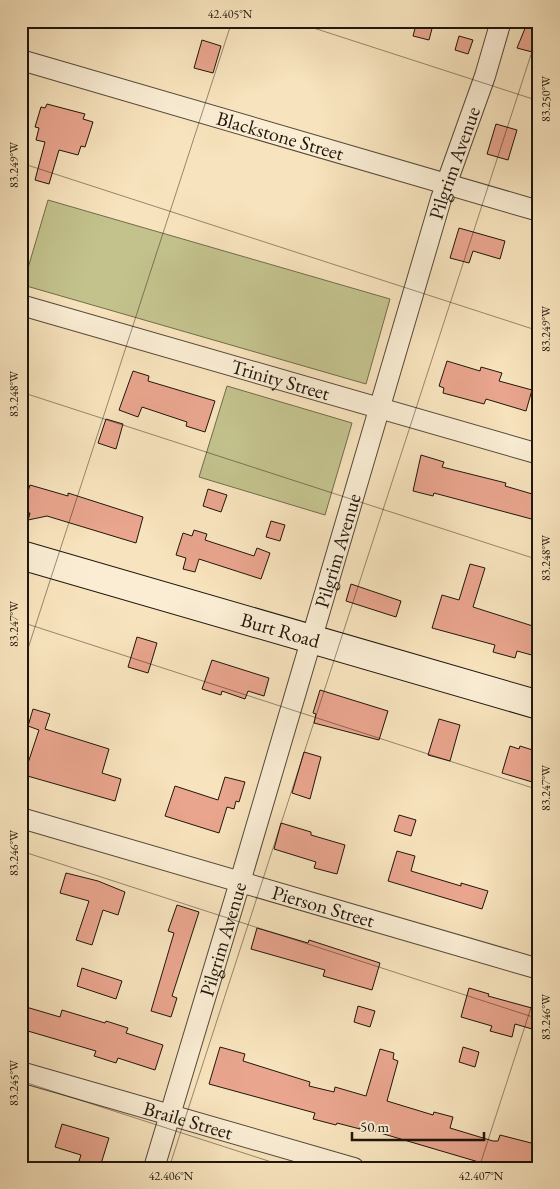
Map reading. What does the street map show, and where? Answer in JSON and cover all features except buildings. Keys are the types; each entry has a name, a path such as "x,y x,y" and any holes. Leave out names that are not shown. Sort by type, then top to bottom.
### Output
{"street":[{"name":"Pilgrim Avenue","path":"154,1168 379,408 447,184 485,76 501,21"},
{"name":"Blackstone Street","path":"21,60 539,211"},
{"name":"Trinity Street","path":"21,305 539,454"},
{"name":"Burt Road","path":"21,555 539,705"},
{"name":"Pierson Street","path":"21,818 539,969"},
{"name":"Braile Street","path":"21,1072 354,1168"}],"shaded area":[{"path":"48,200 390,299 366,384 23,285"},
{"path":"227,386 352,423 325,515 199,477"}]}
